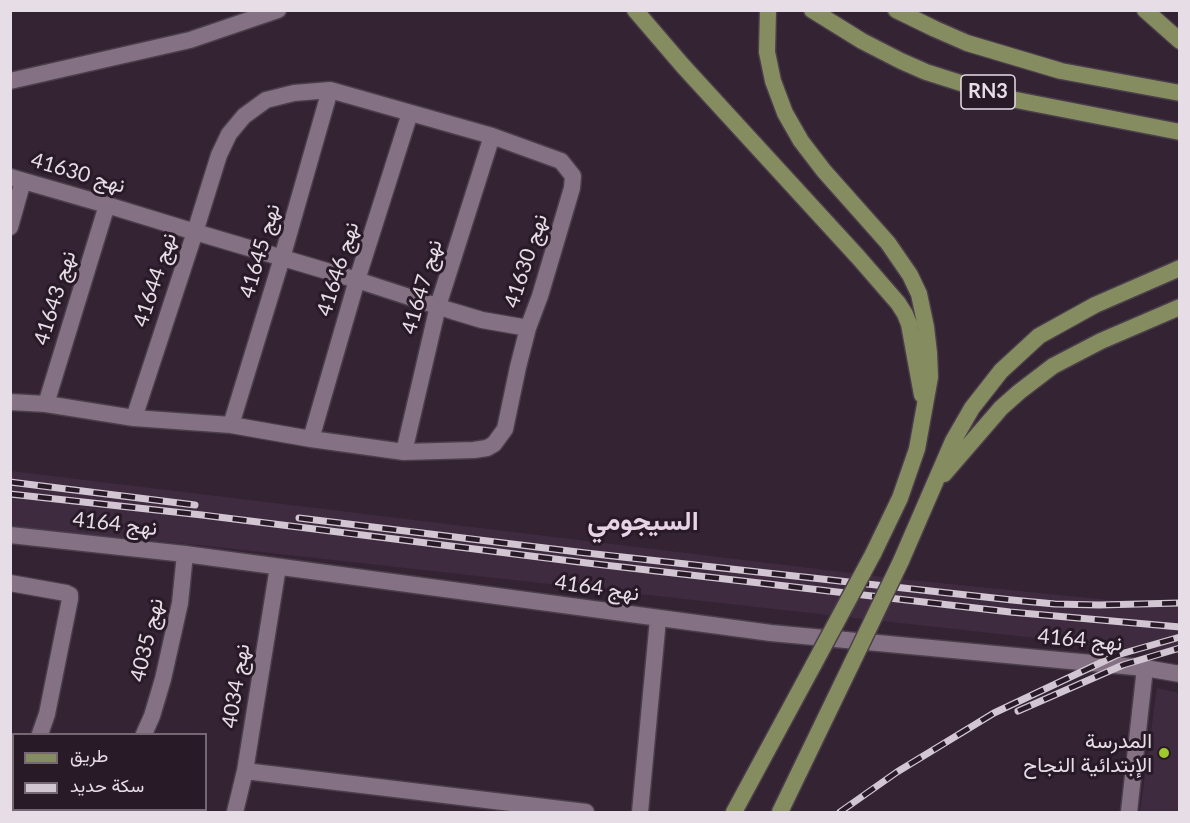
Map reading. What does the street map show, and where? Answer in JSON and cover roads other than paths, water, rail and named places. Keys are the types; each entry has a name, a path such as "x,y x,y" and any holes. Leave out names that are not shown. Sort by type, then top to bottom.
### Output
{"main road":[{"path":"635,10 898,303 909,324 924,407"},
{"path":"734,813 873,554 900,498 917,449 930,377 926,327 919,294 910,275 888,243 824,171 801,141 785,113 773,81 767,52 768,10"},
{"name":"RN3","path":"812,10 881,51 926,72 1011,99 1179,132"},
{"name":"RN3","path":"896,10 967,42 1061,71 1179,93"},
{"path":"1146,13 1179,41"},
{"path":"780,813 901,561 953,441 972,408 1001,371 1039,336 1095,304 1179,268"},
{"path":"934,487 1001,408 1053,366 1101,341 1179,307"}],"street":[{"path":"10,81 190,40 278,10"},
{"name":"نهج 41630","path":"17,179 357,280 482,320 528,328 569,199 573,176 561,161 492,135 330,90 294,93 266,100 244,116 229,134 219,155"},
{"name":"نهج 41645","path":"231,424 330,90"},
{"name":"نهج 41646","path":"311,439 357,280 410,113"},
{"name":"نهج 41647","path":"404,452 438,306 492,135"},
{"name":"نهج 41644","path":"134,418 219,155"},
{"path":"10,227 17,179"},
{"name":"نهج 41643","path":"46,404 107,205"},
{"path":"10,402 46,404 134,418 231,424 311,439 404,452 474,450 487,448 494,444 505,429 528,328"},
{"name":"نهج 4164","path":"10,535 185,554 783,634 1145,668 1179,674"},
{"name":"نهج 4035","path":"145,733 163,679 178,614 185,554"},
{"name":"نهج 4034","path":"236,813 245,771 278,567"},
{"path":"10,583 70,595 47,714 41,733"},
{"path":"640,813 658,619"},
{"path":"1129,813 1145,668"},
{"path":"245,771 586,813"}],"railway":[{"path":"10,482 195,505"},
{"path":"10,494 1010,612 1180,627"},
{"path":"299,518 586,553 1012,600 1099,605 1180,603"},
{"path":"840,812 897,772 994,713 1117,655 1180,637"},
{"path":"1018,711 1123,665 1180,648"}],"place":[{"name":"المدرسة الإبتدائية النجاح","path":"1164,753"}],"district":[{"name":"السيجومي","path":"643,521"}]}
